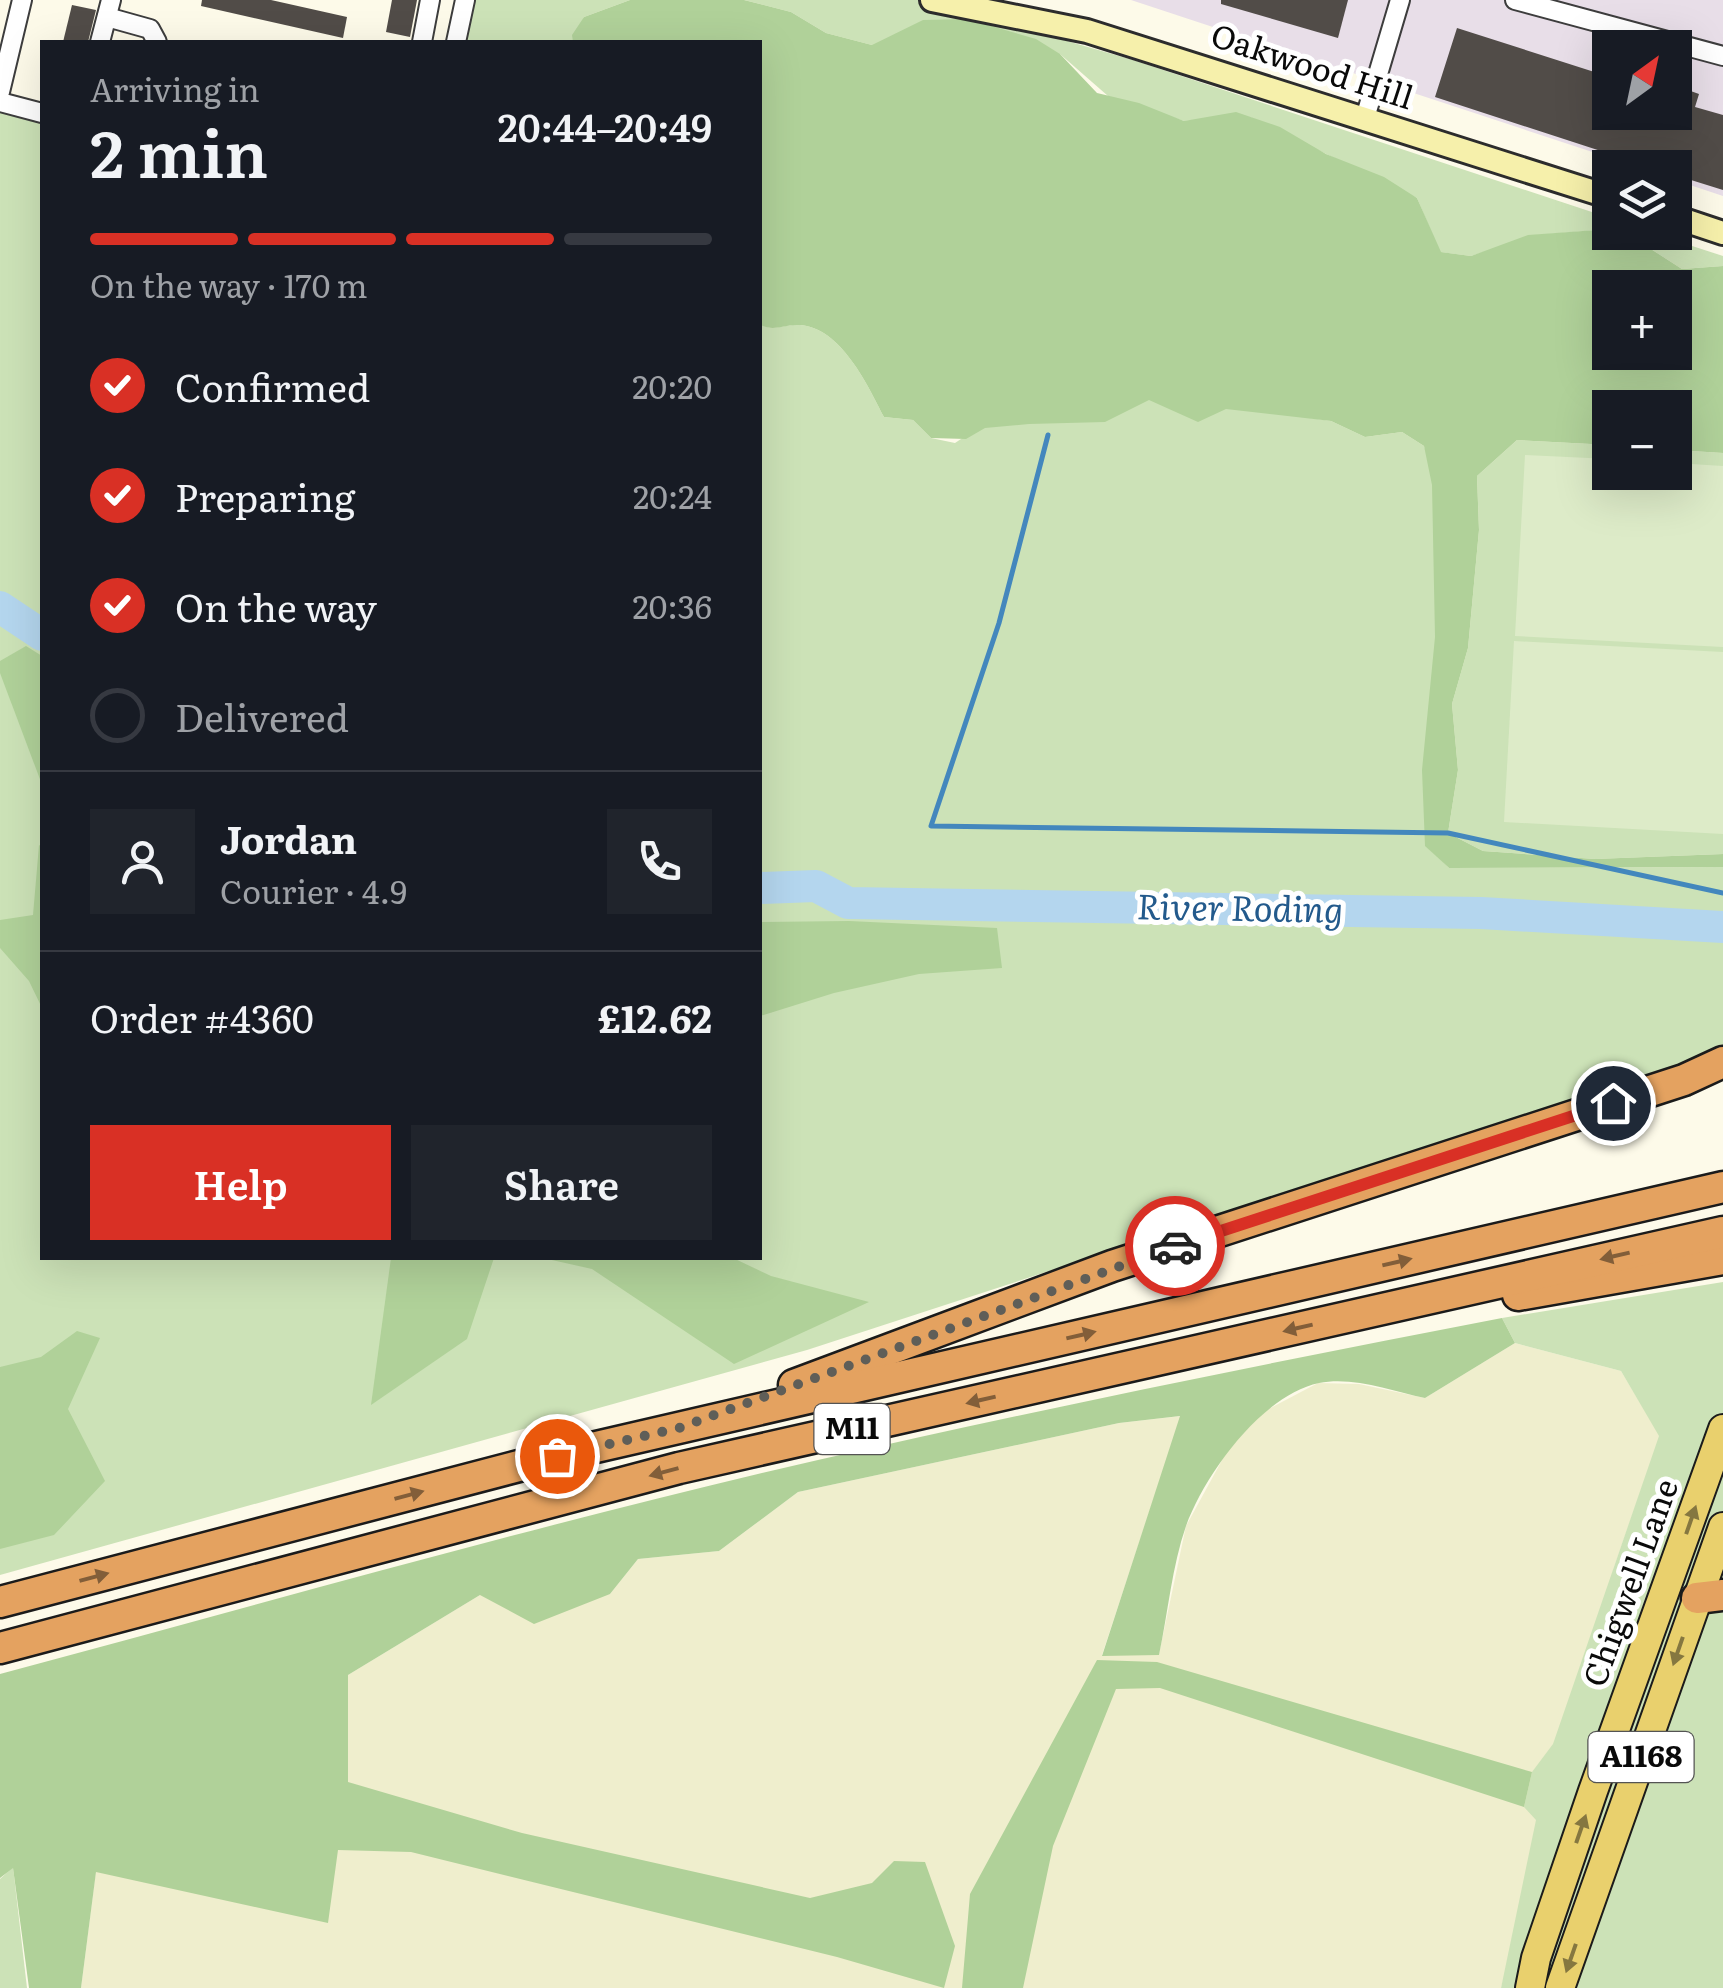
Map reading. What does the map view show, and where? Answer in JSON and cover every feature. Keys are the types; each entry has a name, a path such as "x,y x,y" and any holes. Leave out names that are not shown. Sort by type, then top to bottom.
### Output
{"highway":[{"name":"M11","path":"679,1428 1112,1266 1684,1080 1723,1062"},
{"name":"M11","path":"1684,1080 1723,1073"},
{"name":"M11","path":"0,1602 679,1428 1723,1187"},
{"name":"M11","path":"1390,1306 1548,1292 1688,1267 1719,1242"},
{"name":"M11","path":"0,1648 680,1468 1390,1306 1719,1242"}],"main road":[{"name":"Chigwell Lane","path":"1530,1988 1536,1958 1723,1429"},
{"name":"Chigwell Lane","path":"1560,1988 1710,1596 1723,1526"},
{"path":"1659,1611 1710,1596"}],"street":[{"path":"0,92 22,0"},
{"path":"422,40 430,0"},
{"path":"456,40 465,0"},
{"name":"Oakwood Hill","path":"932,0 1087,31 1592,190"},
{"path":"1365,118 1400,0"},
{"path":"1515,0 1723,56"},
{"path":"101,40 109,9 150,29 156,40"},
{"path":"0,102 40,112"},
{"path":"1692,223 1723,233"}],"shaded area":[{"path":"1131,0 1723,0 1723,196 1692,186 1692,150 1592,152"}],"green space":[{"path":"465,0 630,0 584,17 575,40 456,40"},
{"path":"630,0 744,0 791,12 826,33 872,45 923,20 967,19 1036,39 1060,54 1097,93 1139,103 1184,121 1236,112 1280,127 1326,154 1384,177 1417,198 1441,252 1471,256 1528,235 1592,230 1592,250 1652,250 1682,269 1723,266 1723,453 1692,451 1692,390 1592,390 1592,444 1517,440 1477,476 1479,530 1468,648 1452,704 1458,770 1448,833 1483,851 1595,859 1723,854 1723,867 1449,868 1425,846 1422,770 1435,637 1432,485 1424,446 1402,432 1365,437 1331,421 1226,409 1198,422 1149,400 1105,422 985,428 966,439 931,438 913,420 884,417 851,360 828,336 799,325 762,326 762,40 573,40 584,17"},
{"path":"744,0 925,0 1133,60 1592,212 1592,230 1537,235 1471,256 1440,252 1417,198 1250,117 1184,121 1108,96 1060,54 872,45 826,33 791,12"},
{"path":"0,97 40,107 40,1260 762,1260 762,325 799,325 828,336 851,360 884,417 913,420 931,438 955,443 985,423 1155,395 1331,421 1365,437 1402,432 1424,446 1442,498 1426,846 1449,868 1723,867 1723,1047 1671,1068 807,1350 0,1575"},
{"path":"1692,246 1723,256 1723,266 1682,269 1652,250 1692,250"},
{"path":"1517,440 1592,444 1592,490 1692,490 1692,451 1723,453 1723,854 1595,859 1483,851 1448,833 1458,770 1452,704 1468,648 1479,530 1477,476"},
{"path":"1525,455 1592,458 1592,490 1692,490 1692,464 1723,466 1723,647 1515,636"},
{"path":"1514,641 1723,652 1723,834 1504,822"},
{"path":"26,646 40,655 40,779 0,673 0,661"},
{"path":"39,845 40,1004 29,981 0,948 0,920 33,915"},
{"path":"849,921 997,928 1002,968 919,974 834,993 762,1015 762,922"},
{"path":"391,1260 493,1260 467,1339 371,1405"},
{"path":"552,1260 737,1260 771,1276 869,1302 734,1364 592,1269"},
{"path":"1723,1282 1723,1988 1501,1988 1536,1820 1524,1807 1532,1772 1553,1744 1659,1436 1621,1371 1515,1343 1502,1318"},
{"path":"1502,1318 1515,1343 1425,1398 1332,1381 1298,1390 1257,1420 1221,1461 1186,1526 1159,1655 1102,1656 1180,1416 1119,1423 798,1492 719,1551 638,1559 610,1594 534,1624 480,1595 348,1675 348,1782 522,1833 810,1898 872,1883 894,1861 925,1862 955,1946 944,1988 837,1957 411,1852 338,1850 328,1923 96,1872 81,1988 29,1988 13,1868 0,1878 0,1674 715,1484 1074,1404"},
{"path":"77,1331 100,1338 68,1409 105,1481 54,1535 0,1549 0,1367 41,1357"},
{"path":"1515,1343 1621,1371 1660,1436 1614,1567 1501,1988 81,1988 96,1871 348,1778 348,1675 480,1595 610,1594 638,1559 719,1551 798,1492 1119,1423 1181,1416 1102,1655 1159,1654 1186,1526 1227,1451 1263,1412 1318,1383 1359,1384 1425,1398"},
{"path":"1097,1660 1157,1662 1532,1772 1524,1807 1160,1688 1116,1689 1053,1846 1023,1988 962,1988 970,1894"},
{"path":"13,1867 27,1988 0,1988 0,1879"}],"building":[{"path":"202,0 271,0 347,17 343,38 201,6"},
{"path":"392,0 417,0 410,37 386,32"},
{"path":"1221,0 1348,0 1338,38 1221,4"},
{"path":"72,5 96,10 88,40 63,40"},
{"path":"1457,28 1592,71 1592,130 1692,130 1692,92 1699,94 1695,107 1723,115 1723,190 1692,180 1692,150 1598,150 1435,97"}],"waterway":[{"path":"1048,435 999,623 931,826 1448,833 1723,893"},
{"name":"River Roding","path":"0,607 40,634"},
{"name":"River Roding","path":"762,888 816,886 848,903 1481,913 1723,927"}],"way so far":[{"path":"557,1456 679,1428 1175,1246"}],"route":[{"path":"1175,1246 1613,1103"}]}
